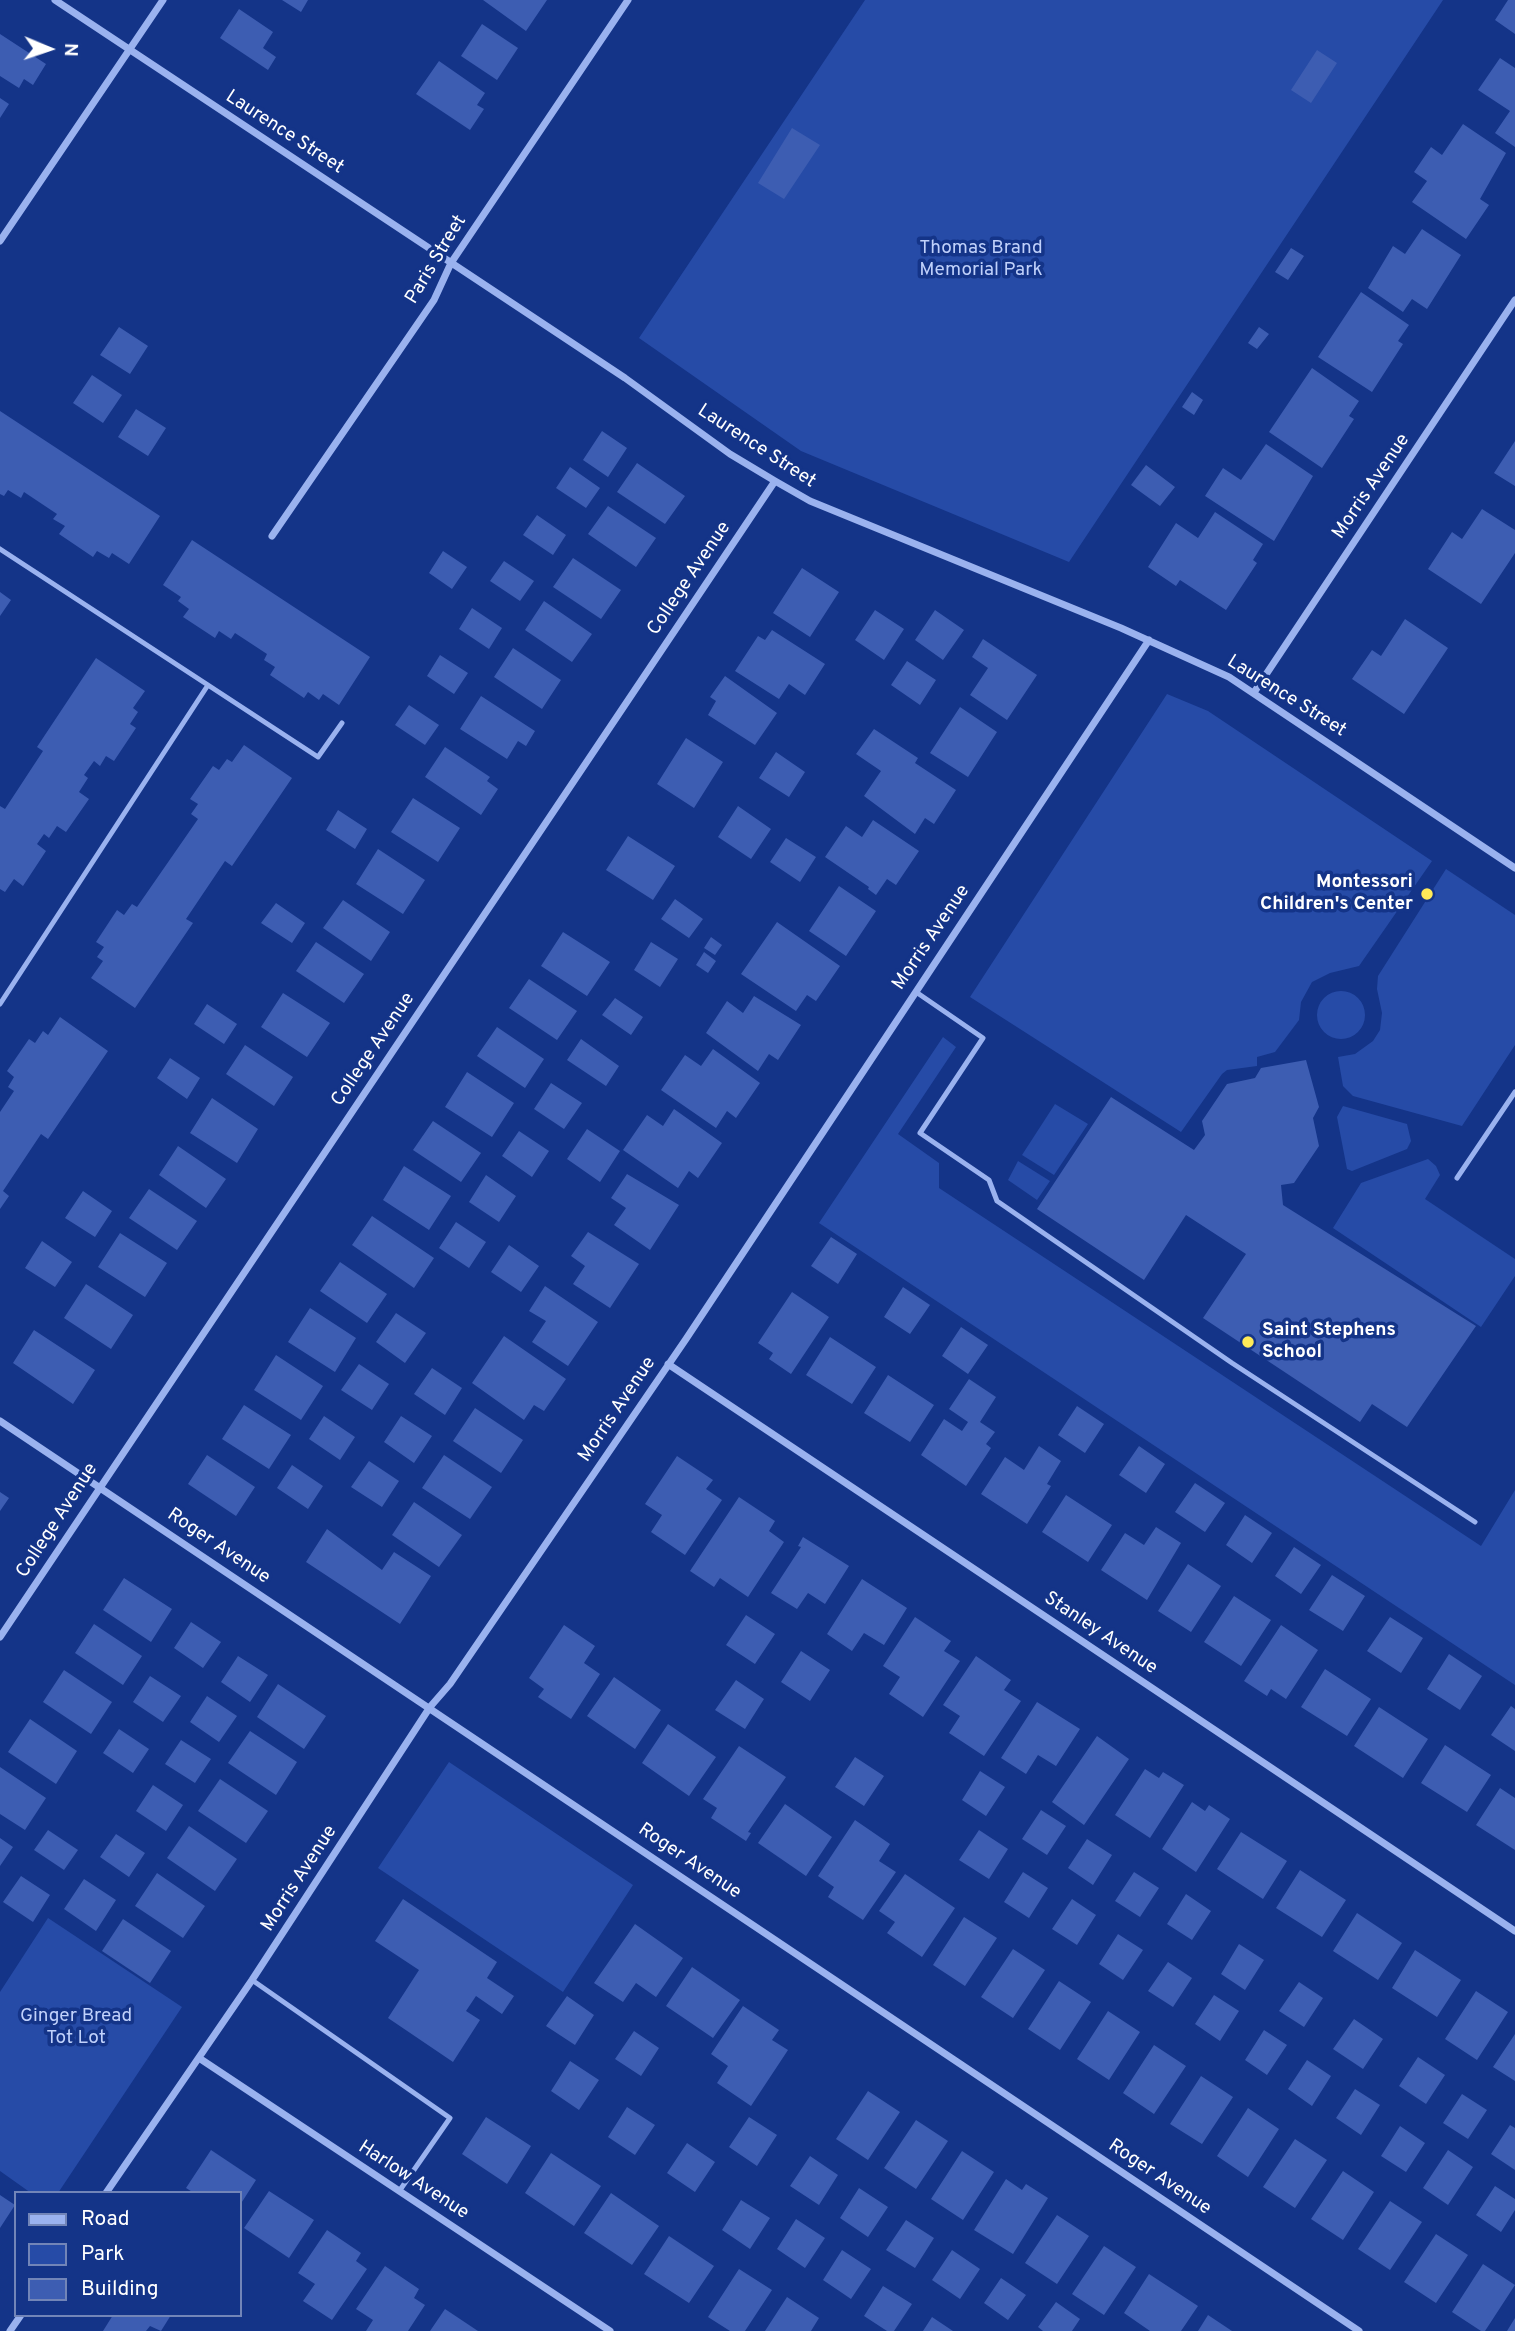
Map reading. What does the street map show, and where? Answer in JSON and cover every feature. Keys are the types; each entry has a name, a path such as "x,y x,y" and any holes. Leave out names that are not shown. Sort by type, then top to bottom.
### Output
{"street":[{"name":"Laurence Street","path":"55,0 451,262 775,481 810,501 1149,640 1255,691 1515,868"},
{"path":"0,242 163,0"},
{"name":"Paris Street","path":"272,536 434,300 451,262 628,0"},
{"name":"Morris Avenue","path":"1255,691 1515,300"},
{"name":"College Avenue","path":"0,1637 775,481"},
{"name":"Morris Avenue","path":"107,2191 253,1980 430,1707 450,1684 668,1364 1149,640"},
{"name":"Stanley Avenue","path":"668,1364 1515,1931"},
{"name":"Roger Avenue","path":"0,1421 1359,2331"},
{"name":"Harlow Avenue","path":"199,2058 610,2331"}],"lane":[{"path":"0,549 318,757 342,723"},
{"path":"0,1004 208,685"},
{"path":"916,992 983,1038 920,1133 989,1180 997,1201 1232,1363 1475,1522"},
{"path":"1457,1178 1515,1092"},
{"path":"253,1980 450,2118 400,2190"}],"green space":[{"name":"Thomas Brand Memorial Park","path":"865,0 1443,0 1069,562 801,451 639,338"},
{"path":"1167,694 1208,711 1432,861 1359,966 1330,973 1312,982 1301,1002 1299,1020 1275,1052 1257,1057 1257,1066 1227,1070 1222,1074 1181,1132 970,997"},
{"path":"1446,869 1515,915 1515,1045 1462,1126 1353,1096 1343,1086 1338,1057 1355,1054 1373,1041 1380,1030 1382,1013 1377,989 1378,976"},
{"path":"1341,991 1358,998 1365,1015 1358,1032 1341,1039 1324,1032 1317,1015 1324,998"},
{"path":"943,1037 956,1047 898,1134 939,1163 939,1188 1481,1546 1515,1490 1515,1685 819,1223"},
{"path":"1055,1104 1088,1124 1054,1175 1022,1155"},
{"path":"1343,1106 1407,1124 1411,1141 1407,1149 1352,1171 1347,1169 1337,1117"},
{"path":"1428,1159 1436,1166 1440,1175 1425,1199 1515,1259 1515,1276 1481,1327 1333,1228 1361,1183"},
{"path":"1018,1161 1050,1181 1037,1200 1008,1180"},
{"path":"449,1762 633,1885 563,1992 378,1868"},
{"name":"Ginger Bread Tot Lot","path":"48,1918 182,2007 59,2191 28,2191 0,2171 0,1992"}],"building":[{"path":"282,0 308,0 301,12"},
{"path":"483,0 547,0 526,31"},
{"path":"1508,0 1515,0 1515,34 1495,20"},
{"path":"239,9 273,32 263,48 276,57 268,70 220,38"},
{"path":"482,24 518,48 497,80 461,56"},
{"path":"0,34 46,64 33,85 24,79 19,88 0,76"},
{"path":"1317,50 1337,63 1311,103 1291,90"},
{"path":"1500,58 1515,68 1515,147 1495,133 1510,111 1478,90"},
{"path":"439,61 485,93 477,105 484,109 470,130 416,94"},
{"path":"0,98 9,104 0,118"},
{"path":"1463,124 1506,153 1480,199 1489,205 1466,239 1412,202 1427,181 1414,172 1431,147 1442,155"},
{"path":"792,128 820,145 784,199 758,183"},
{"path":"1422,229 1461,255 1427,309 1412,299 1403,312 1368,288 1393,246 1405,254"},
{"path":"1291,248 1304,256 1288,280 1275,272"},
{"path":"1361,292 1409,325 1398,341 1403,344 1372,392 1318,357"},
{"path":"119,327 148,346 130,374 100,355"},
{"path":"1259,327 1269,334 1257,349 1248,343"},
{"path":"1312,368 1359,401 1349,416 1354,419 1322,468 1269,432"},
{"path":"92,375 122,395 103,423 73,403"},
{"path":"1192,392 1203,400 1194,415 1182,407"},
{"path":"136,409 166,428 148,456 118,437"},
{"path":"0,411 160,516 129,564 112,553 109,558 97,551 93,557 59,534 65,526 53,519 57,514 24,492 21,498 8,490 4,496 0,494"},
{"path":"602,431 627,448 608,477 583,460"},
{"path":"1515,441 1515,486 1494,473"},
{"path":"1266,444 1313,476 1274,541 1205,496 1223,468 1241,480"},
{"path":"637,463 685,496 665,524 617,492"},
{"path":"1146,465 1175,487 1160,506 1131,485"},
{"path":"570,467 600,488 586,508 556,488"},
{"path":"608,506 656,538 636,567 588,534"},
{"path":"1482,509 1515,530 1515,553 1481,604 1428,569 1452,532 1462,539"},
{"path":"1215,512 1263,544 1253,560 1257,563 1226,610 1180,580 1176,586 1148,567 1176,523 1198,538"},
{"path":"537,515 566,535 553,555 523,535"},
{"path":"192,540 370,657 339,705 323,694 319,700 308,692 304,698 270,675 275,667 264,660 267,654 235,633 231,639 219,631 215,638 183,617 189,609 178,601 181,597 163,585"},
{"path":"443,551 467,567 452,589 429,573"},
{"path":"573,558 621,590 601,619 553,587"},
{"path":"504,561 534,581 520,601 490,581"},
{"path":"802,568 839,592 810,637 773,613"},
{"path":"0,592 11,600 0,616"},
{"path":"544,601 592,634 572,662 525,630"},
{"path":"472,608 502,628 489,649 459,629"},
{"path":"875,610 904,629 884,660 855,640"},
{"path":"935,610 964,630 943,660 915,640"},
{"path":"1405,619 1448,648 1404,714 1352,679 1372,650 1381,656"},
{"path":"772,630 825,664 805,695 789,684 779,699 735,671 758,636 765,640"},
{"path":"983,639 1037,675 1007,720 970,695 988,668 972,657"},
{"path":"513,648 561,680 542,709 494,677"},
{"path":"440,655 468,673 454,694 427,676"},
{"path":"96,658 145,691 133,708 138,712 130,724 136,728 114,761 106,756 100,766 94,761 84,775 88,778 79,792 89,799 66,832 57,826 49,838 44,834 37,844 46,851 23,886 14,879 5,892 0,889 0,806 5,809 43,751 37,747"},
{"path":"907,661 936,680 920,705 891,685"},
{"path":"725,676 777,713 755,745 708,715 716,701 710,697"},
{"path":"481,696 535,731 526,746 518,741 507,759 460,729"},
{"path":"409,705 439,725 425,745 395,725"},
{"path":"960,707 997,732 968,777 930,753"},
{"path":"874,729 918,758 915,763 956,790 934,824 925,818 915,834 864,796 881,771 856,754"},
{"path":"686,738 723,762 694,808 657,784"},
{"path":"244,745 292,778 232,866 225,861 186,919 193,923 135,1008 91,978 103,961 97,957 104,947 96,942 117,910 124,915 132,904 137,907 198,819 191,814 198,804 190,799 213,766 219,770 227,759 232,762"},
{"path":"445,747 490,777 487,781 498,789 481,815 425,777"},
{"path":"776,752 805,772 789,797 759,778"},
{"path":"413,798 460,828 438,862 391,832"},
{"path":"738,806 771,829 751,859 718,837"},
{"path":"338,810 367,829 355,849 326,830"},
{"path":"873,820 919,851 896,885 887,879 876,895 869,887 825,857 846,826 862,837"},
{"path":"628,836 675,866 653,900 606,870"},
{"path":"786,838 816,857 800,882 770,862"},
{"path":"378,849 425,880 403,914 356,884"},
{"path":"839,886 876,911 846,956 809,931"},
{"path":"675,899 703,919 689,938 661,919"},
{"path":"343,900 390,932 371,961 323,928"},
{"path":"276,903 305,923 292,943 261,923"},
{"path":"777,922 840,966 816,1001 807,995 796,1011 741,974"},
{"path":"563,932 610,962 587,996 541,966"},
{"path":"711,937 722,945 715,955 704,948"},
{"path":"316,942 364,974 344,1003 296,971"},
{"path":"651,942 678,959 660,987 634,970"},
{"path":"704,952 716,961 708,973 696,965"},
{"path":"529,979 577,1011 557,1040 509,1008"},
{"path":"283,993 330,1023 307,1057 261,1027"},
{"path":"754,996 801,1025 778,1060 769,1054 758,1071 706,1033 727,1001 743,1013"},
{"path":"615,998 643,1017 631,1035 602,1015"},
{"path":"207,1004 237,1024 224,1044 194,1024"},
{"path":"60,1017 108,1051 48,1139 41,1134 3,1191 9,1196 0,1209 0,1112 14,1091 8,1087 14,1077 7,1071 29,1039 35,1043 43,1031 48,1035"},
{"path":"497,1027 544,1059 525,1088 477,1056"},
{"path":"581,1039 619,1066 606,1086 567,1060"},
{"path":"245,1045 293,1077 274,1106 226,1074"},
{"path":"713,1049 760,1083 736,1118 727,1111 716,1128 661,1090 685,1055 701,1066"},
{"path":"170,1058 200,1078 187,1099 157,1078"},
{"path":"1306,1060 1319,1107 1313,1118 1319,1146 1294,1183 1281,1185 1283,1205 1476,1326 1407,1427 1372,1404 1360,1422 1203,1318 1246,1254 1186,1215 1144,1280 1037,1209 1111,1097 1194,1150 1205,1135 1202,1121 1227,1084 1255,1078 1261,1068"},
{"path":"467,1072 514,1103 492,1137 445,1107"},
{"path":"551,1083 582,1103 564,1129 534,1109"},
{"path":"212,1098 258,1129 237,1163 190,1133"},
{"path":"674,1109 722,1143 698,1178 689,1171 678,1188 623,1150 647,1115 663,1126"},
{"path":"433,1121 481,1153 461,1182 413,1150"},
{"path":"587,1129 620,1151 600,1182 567,1159"},
{"path":"519,1131 549,1151 532,1177 502,1156"},
{"path":"178,1146 226,1179 206,1208 159,1175"},
{"path":"404,1166 451,1196 429,1230 383,1200"},
{"path":"627,1174 679,1205 650,1250 614,1225 626,1208 611,1198"},
{"path":"486,1175 516,1196 499,1222 469,1202"},
{"path":"149,1189 197,1221 177,1250 129,1218"},
{"path":"83,1191 112,1211 95,1237 65,1218"},
{"path":"372,1216 434,1258 414,1288 352,1245"},
{"path":"456,1222 486,1242 469,1268 439,1248"},
{"path":"588,1232 639,1264 610,1308 573,1284 585,1266 571,1256"},
{"path":"120,1233 167,1263 145,1297 98,1267"},
{"path":"831,1237 857,1254 838,1284 811,1266"},
{"path":"42,1241 72,1262 55,1287 25,1268"},
{"path":"509,1245 539,1266 521,1292 491,1272"},
{"path":"340,1262 387,1294 367,1323 320,1291"},
{"path":"86,1284 133,1315 111,1349 64,1318"},
{"path":"545,1286 598,1322 568,1366 532,1342 546,1321 529,1311"},
{"path":"903,1287 930,1305 910,1334 884,1317"},
{"path":"792,1292 829,1317 791,1374 769,1359 773,1353 758,1343"},
{"path":"310,1308 356,1338 335,1372 288,1342"},
{"path":"396,1313 426,1333 405,1363 376,1342"},
{"path":"961,1327 988,1345 968,1374 942,1356"},
{"path":"34,1330 95,1370 73,1404 13,1363"},
{"path":"504,1336 566,1379 544,1411 534,1405 524,1420 472,1383"},
{"path":"830,1337 876,1367 852,1404 806,1375"},
{"path":"276,1355 323,1386 301,1420 254,1390"},
{"path":"359,1364 389,1384 372,1410 341,1390"},
{"path":"432,1368 462,1388 445,1415 414,1394"},
{"path":"888,1375 934,1405 910,1442 864,1413"},
{"path":"969,1379 996,1397 980,1422 995,1432 986,1444 991,1448 966,1486 921,1455 944,1419 962,1431 968,1422 949,1409"},
{"path":"244,1405 291,1435 269,1469 222,1439"},
{"path":"1077,1406 1104,1424 1085,1453 1058,1435"},
{"path":"475,1408 523,1440 501,1473 453,1441"},
{"path":"324,1416 355,1437 340,1460 309,1439"},
{"path":"401,1416 432,1436 414,1463 384,1442"},
{"path":"1039,1446 1061,1461 1047,1484 1051,1486 1027,1524 981,1494 1005,1457 1024,1470"},
{"path":"1139,1446 1165,1464 1146,1493 1119,1475"},
{"path":"207,1455 255,1487 236,1516 188,1484"},
{"path":"444,1455 492,1487 470,1519 422,1488"},
{"path":"677,1456 713,1480 706,1489 722,1500 685,1555 651,1532 662,1515 645,1504"},
{"path":"369,1461 399,1481 382,1507 351,1487"},
{"path":"292,1465 323,1486 308,1509 277,1488"},
{"path":"1195,1483 1225,1503 1205,1532 1175,1512"},
{"path":"0,1492 9,1498 0,1511"},
{"path":"1066,1495 1112,1525 1088,1562 1042,1532"},
{"path":"739,1497 775,1521 769,1531 784,1542 748,1597 720,1578 714,1587 690,1571"},
{"path":"414,1502 462,1535 439,1567 392,1535"},
{"path":"1245,1515 1272,1533 1252,1563 1226,1545"},
{"path":"1156,1527 1181,1543 1147,1600 1101,1570 1125,1533 1144,1545"},
{"path":"327,1529 382,1570 394,1552 431,1576 400,1624 306,1562"},
{"path":"803,1537 849,1566 825,1604 808,1593 797,1609 771,1593 801,1547 798,1546"},
{"path":"1294,1547 1321,1565 1301,1594 1275,1576"},
{"path":"1188,1564 1221,1586 1191,1632 1158,1611"},
{"path":"1332,1575 1365,1596 1343,1631 1309,1610"},
{"path":"124,1578 172,1609 151,1642 103,1610"},
{"path":"862,1579 907,1608 884,1645 864,1633 852,1651 827,1634"},
{"path":"1234,1596 1271,1620 1241,1666 1204,1642"},
{"path":"746,1615 775,1634 755,1664 726,1645"},
{"path":"915,1617 951,1641 944,1651 960,1661 923,1717 889,1694 900,1677 883,1666"},
{"path":"1390,1617 1423,1638 1401,1673 1367,1651"},
{"path":"191,1622 221,1642 203,1668 174,1648"},
{"path":"94,1624 142,1656 123,1685 75,1653"},
{"path":"564,1625 595,1646 584,1663 600,1674 571,1719 538,1697 544,1689 529,1678"},
{"path":"1281,1625 1318,1650 1286,1699 1271,1689 1267,1696 1244,1681"},
{"path":"801,1651 830,1670 810,1701 781,1682"},
{"path":"1449,1654 1482,1676 1460,1710 1427,1689"},
{"path":"238,1656 268,1675 250,1702 221,1682"},
{"path":"976,1656 1011,1680 1004,1690 1021,1701 984,1756 949,1733 960,1716 943,1705"},
{"path":"1325,1669 1371,1699 1347,1736 1301,1707"},
{"path":"64,1670 112,1702 91,1734 43,1702"},
{"path":"150,1676 181,1696 163,1722 133,1702"},
{"path":"614,1677 661,1710 635,1749 587,1716"},
{"path":"736,1680 764,1699 745,1729 715,1710"},
{"path":"278,1684 326,1716 304,1749 257,1717"},
{"path":"207,1696 237,1716 219,1742 190,1722"},
{"path":"1037,1702 1080,1729 1056,1766 1038,1755 1026,1774 1001,1758"},
{"path":"1511,1706 1515,1709 1515,1751 1491,1735"},
{"path":"1379,1707 1428,1739 1403,1778 1354,1746"},
{"path":"30,1719 77,1751 56,1784 8,1752"},
{"path":"668,1724 716,1757 689,1796 642,1763"},
{"path":"119,1729 149,1749 133,1773 103,1753"},
{"path":"250,1731 297,1762 276,1795 228,1763"},
{"path":"1097,1736 1129,1759 1084,1825 1052,1802"},
{"path":"181,1740 211,1759 195,1783 165,1764"},
{"path":"1445,1745 1491,1775 1467,1812 1421,1783"},
{"path":"739,1746 786,1777 748,1832 751,1833 746,1841 711,1818 717,1808 703,1799"},
{"path":"855,1757 884,1776 864,1806 835,1787"},
{"path":"0,1767 46,1798 25,1830 0,1814"},
{"path":"1145,1769 1159,1778 1163,1772 1184,1785 1150,1838 1115,1815"},
{"path":"980,1771 1005,1787 986,1816 962,1800"},
{"path":"220,1779 268,1811 246,1843 198,1811"},
{"path":"153,1785 183,1805 166,1831 136,1811"},
{"path":"1500,1788 1515,1798 1515,1850 1476,1825"},
{"path":"1192,1802 1205,1811 1209,1805 1230,1819 1196,1872 1162,1849"},
{"path":"785,1804 832,1837 806,1876 758,1843"},
{"path":"1041,1810 1066,1826 1047,1855 1022,1839"},
{"path":"855,1820 890,1844 879,1861 896,1872 863,1920 828,1897 834,1887 818,1876"},
{"path":"189,1826 237,1859 215,1891 167,1858"},
{"path":"48,1830 78,1850 64,1870 34,1850"},
{"path":"979,1830 1008,1849 989,1879 959,1860"},
{"path":"1241,1832 1287,1861 1263,1899 1217,1869"},
{"path":"116,1834 145,1853 129,1877 100,1857"},
{"path":"0,1838 13,1847 0,1866"},
{"path":"1087,1839 1112,1855 1093,1885 1068,1868"},
{"path":"1300,1870 1346,1900 1322,1937 1276,1908"},
{"path":"1023,1872 1048,1888 1029,1918 1004,1902"},
{"path":"1134,1872 1159,1888 1140,1917 1115,1901"},
{"path":"157,1873 205,1906 183,1938 135,1906"},
{"path":"905,1874 955,1908 922,1957 887,1933 895,1922 879,1911"},
{"path":"21,1876 50,1895 33,1922 3,1902"},
{"path":"84,1879 116,1900 96,1931 64,1909"},
{"path":"1186,1894 1211,1911 1192,1940 1167,1924"},
{"path":"403,1899 497,1962 487,1978 514,1996 502,2014 476,1996 466,2011 480,2020 453,2062 388,2018 419,1970 375,1941"},
{"path":"1072,1899 1096,1915 1077,1945 1052,1929"},
{"path":"1357,1913 1402,1943 1378,1980 1333,1951"},
{"path":"964,1917 997,1938 965,1986 933,1965"},
{"path":"123,1919 171,1951 150,1983 102,1951"},
{"path":"635,1924 683,1958 656,1997 636,1983 623,2002 594,1983"},
{"path":"1118,1934 1143,1950 1123,1980 1099,1964"},
{"path":"1239,1944 1264,1960 1245,1990 1221,1974"},
{"path":"1013,1949 1045,1970 1013,2018 981,1997"},
{"path":"1415,1950 1461,1980 1437,2017 1392,1988"},
{"path":"1168,1962 1192,1978 1173,2007 1148,1991"},
{"path":"692,1967 740,2000 713,2038 666,2006"},
{"path":"1059,1981 1091,2002 1060,2050 1028,2029"},
{"path":"1299,1982 1323,1998 1304,2027 1279,2011"},
{"path":"1476,1991 1508,2012 1477,2060 1445,2039"},
{"path":"1214,1995 1239,2011 1220,2041 1195,2024"},
{"path":"567,1996 594,2015 575,2045 546,2026"},
{"path":"743,2006 779,2030 772,2040 788,2050 751,2106 717,2083 728,2066 711,2054"},
{"path":"1108,2011 1140,2032 1109,2080 1077,2059"},
{"path":"1354,2019 1383,2039 1363,2069 1333,2049"},
{"path":"1264,2030 1287,2045 1267,2075 1245,2060"},
{"path":"634,2031 659,2048 641,2076 615,2059"},
{"path":"1515,2034 1515,2081 1493,2067"},
{"path":"1154,2045 1186,2066 1154,2114 1123,2093"},
{"path":"1418,2057 1445,2075 1426,2104 1399,2086"},
{"path":"1307,2060 1331,2076 1312,2106 1288,2089"},
{"path":"570,2061 599,2080 579,2110 551,2091"},
{"path":"1201,2076 1233,2097 1202,2144 1170,2124"},
{"path":"1355,2089 1380,2105 1361,2135 1336,2118"},
{"path":"868,2091 900,2112 868,2160 836,2139"},
{"path":"1462,2094 1487,2110 1468,2139 1443,2123"},
{"path":"627,2107 655,2125 635,2155 608,2137"},
{"path":"1248,2108 1279,2129 1248,2177 1217,2156"},
{"path":"486,2117 531,2146 507,2184 462,2154"},
{"path":"749,2117 777,2135 757,2166 729,2147"},
{"path":"916,2120 948,2141 916,2189 884,2168"},
{"path":"1510,2125 1515,2128 1515,2170 1491,2154"},
{"path":"1400,2126 1425,2143 1406,2172 1381,2156"},
{"path":"1295,2139 1327,2160 1295,2208 1263,2187"},
{"path":"687,2143 715,2162 695,2192 667,2173"},
{"path":"211,2150 256,2180 242,2202 242,2191 191,2191 186,2188"},
{"path":"1448,2150 1473,2167 1448,2205 1423,2188"},
{"path":"962,2151 994,2172 963,2220 931,2199"},
{"path":"551,2153 601,2186 574,2226 525,2193"},
{"path":"810,2156 838,2175 819,2205 790,2186"},
{"path":"1343,2171 1374,2192 1343,2240 1311,2219"},
{"path":"1006,2179 1022,2190 1026,2184 1048,2198 1013,2254 974,2230"},
{"path":"1495,2186 1515,2199 1515,2210 1501,2232 1476,2215"},
{"path":"859,2188 888,2207 868,2237 840,2218"},
{"path":"269,2191 314,2220 289,2258 244,2228"},
{"path":"611,2193 659,2226 632,2265 584,2233"},
{"path":"0,2195 14,2207 0,2228"},
{"path":"741,2200 770,2218 750,2249 722,2230"},
{"path":"1390,2201 1422,2222 1390,2270 1358,2249"},
{"path":"1057,2215 1089,2236 1057,2284 1025,2263"},
{"path":"796,2219 825,2238 805,2268 777,2249"},
{"path":"906,2220 934,2238 915,2268 886,2250"},
{"path":"327,2230 361,2253 356,2261 367,2269 332,2320 303,2301 315,2284 298,2273"},
{"path":"1436,2234 1468,2255 1436,2303 1404,2282"},
{"path":"669,2236 714,2266 689,2303 644,2274"},
{"path":"1104,2246 1136,2267 1104,2315 1072,2294"},
{"path":"842,2250 871,2269 851,2299 823,2280"},
{"path":"952,2250 980,2269 960,2299 932,2280"},
{"path":"1483,2264 1515,2285 1485,2331 1481,2331 1452,2312"},
{"path":"385,2266 419,2289 414,2298 425,2305 408,2331 366,2331 373,2320 356,2309"},
{"path":"739,2269 772,2290 745,2331 730,2331 708,2317"},
{"path":"1149,2274 1198,2306 1181,2331 1150,2331 1124,2313"},
{"path":"1001,2278 1026,2295 1008,2320 984,2303"},
{"path":"883,2286 912,2304 894,2331 887,2331 864,2316"},
{"path":"787,2297 819,2318 811,2331 765,2331"},
{"path":"1056,2302 1080,2319 1072,2331 1043,2331 1038,2327"},
{"path":"445,2309 478,2331 430,2331"},
{"path":"1208,2315 1232,2331 1198,2331"},
{"path":"112,2317 170,2317 161,2331 150,2326 146,2331 103,2331"},
{"path":"932,2317 953,2331 923,2331"},
{"path":"1515,2318 1515,2331 1507,2331"}],"place":[{"name":"Montessori Children's Center","path":"1427,894"},
{"name":"Saint Stephens School","path":"1248,1342"}]}
